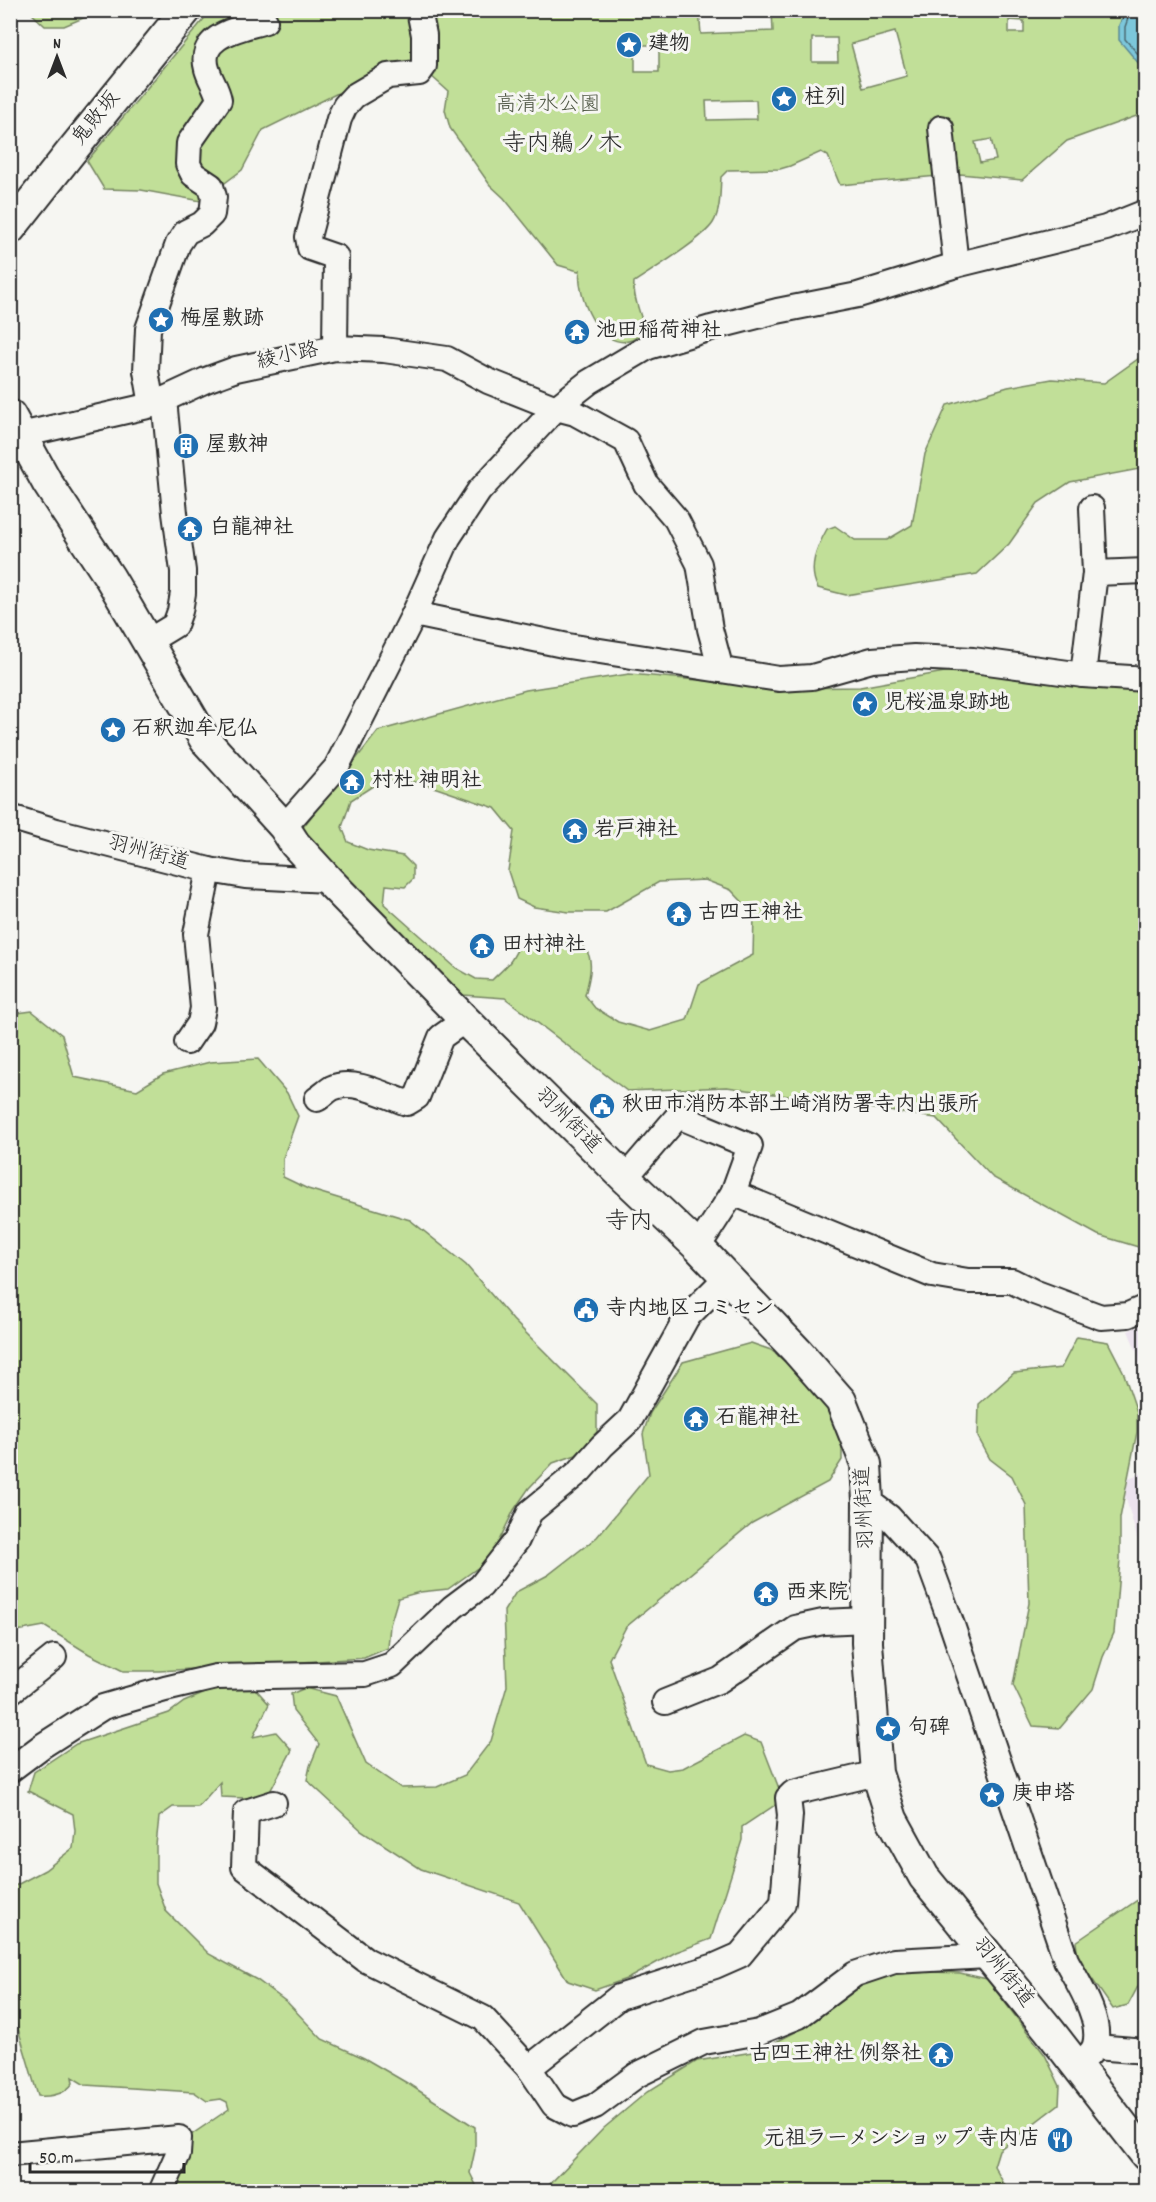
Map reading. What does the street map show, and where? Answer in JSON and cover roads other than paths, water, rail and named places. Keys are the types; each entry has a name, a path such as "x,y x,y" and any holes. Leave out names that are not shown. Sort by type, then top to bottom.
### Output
{"street":[{"name":"鬼敗坂","path":"10,229 186,10"},
{"path":"335,348 336,257 310,248 308,237 339,119 345,106 354,96 388,76 419,73 424,66 424,35 419,10"},
{"path":"147,642 175,625 183,593 183,571 158,402 146,371 148,329 178,243 186,232 202,224 212,214 214,197 211,186 193,174 188,164 189,142 219,100 218,89 208,73 205,61 209,44 219,35 265,21"},
{"path":"941,128 956,265"},
{"path":"284,827 336,768 414,614 448,538 479,491 556,408 589,382 648,347 711,328 858,295 956,265 1106,228 1146,212"},
{"name":"綾小路","path":"14,430 158,402 236,369 335,348 384,350 447,359 488,381 556,408 575,413 626,441 646,484 676,519 699,564 710,629 721,670"},
{"path":"14,430 110,578 205,740 284,827 295,844 328,880"},
{"path":"1083,675 1095,573 1092,508"},
{"path":"1095,573 1146,571"},
{"path":"414,614 568,646 779,679 812,677 872,660 914,657 973,660 1083,675 1146,679"},
{"name":"羽州街道","path":"10,817 209,870 244,876 328,880 465,1020 698,1247 841,1401 866,1464 867,1643 877,1773 892,1819 924,1877 988,1956 1086,2057 1146,2155"},
{"path":"187,1042 200,1023 203,1008 196,934 209,870"},
{"path":"317,1099 332,1088 345,1084 407,1103 417,1097 441,1037 465,1020"},
{"path":"625,1178 678,1116 750,1146 733,1192 698,1247"},
{"path":"733,1192 932,1275 968,1281 1012,1281 1034,1293 1101,1317 1128,1315 1146,1307"},
{"path":"10,1770 42,1746 104,1707 165,1689 216,1677 365,1674 392,1665 453,1607 481,1586 518,1540 530,1512 580,1471 630,1420 687,1317 726,1278"},
{"path":"868,1501 889,1517 928,1560 960,1646 1066,1960 1092,2011 1096,2036 1086,2057"},
{"path":"665,1702 720,1680 795,1629 823,1622 867,1620"},
{"path":"10,1692 54,1658"},
{"path":"529,2068 619,1997 715,1966 740,1955 783,1903 790,1815 788,1798 793,1793 877,1773"},
{"path":"274,1803 246,1812 244,1867 366,1960 483,2018 529,2068 554,2105 573,2115 596,2106 637,2075 704,2042 759,2032 799,2016 855,1974 894,1961 988,1956"},
{"path":"1086,2057 1146,2052"},
{"path":"10,2154 179,2138 178,2154 161,2192"}],"water":[{"path":"1126,11 1145,11 1145,71 1119,40 1119,25"}],"place":[{"name":"建物","path":"629,45"},
{"name":"柱列","path":"784,99"},
{"name":"梅屋敷跡","path":"161,320"},
{"name":"池田稲荷神社","path":"577,332"},
{"name":"屋敷神","path":"186,446"},
{"name":"白龍神社","path":"190,529"},
{"name":"児桜温泉跡地","path":"865,704"},
{"name":"石釈迦牟尼仏","path":"113,730"},
{"name":"村杜 神明社","path":"352,782"},
{"name":"岩戸神社","path":"575,831"},
{"name":"古四王神社","path":"679,914"},
{"name":"田村神社","path":"482,946"},
{"name":"秋田市消防本部土崎消防署寺内出張所","path":"602,1106"},
{"name":"寺内地区コミセン","path":"586,1310"},
{"name":"石龍神社","path":"696,1419"},
{"name":"西来院","path":"766,1594"},
{"name":"句碑","path":"888,1729"},
{"name":"庚申塔","path":"992,1795"},
{"name":"古四王神社 例祭社","path":"941,2055"},
{"name":"元祖ラーメンショップ 寺内店","path":"1060,2140"}],"district":[{"name":"寺内鵜ノ木","path":"562,145"},
{"name":"寺内","path":"629,1223"}],"park label":[{"name":"高清水公園","path":"548,106"}]}
